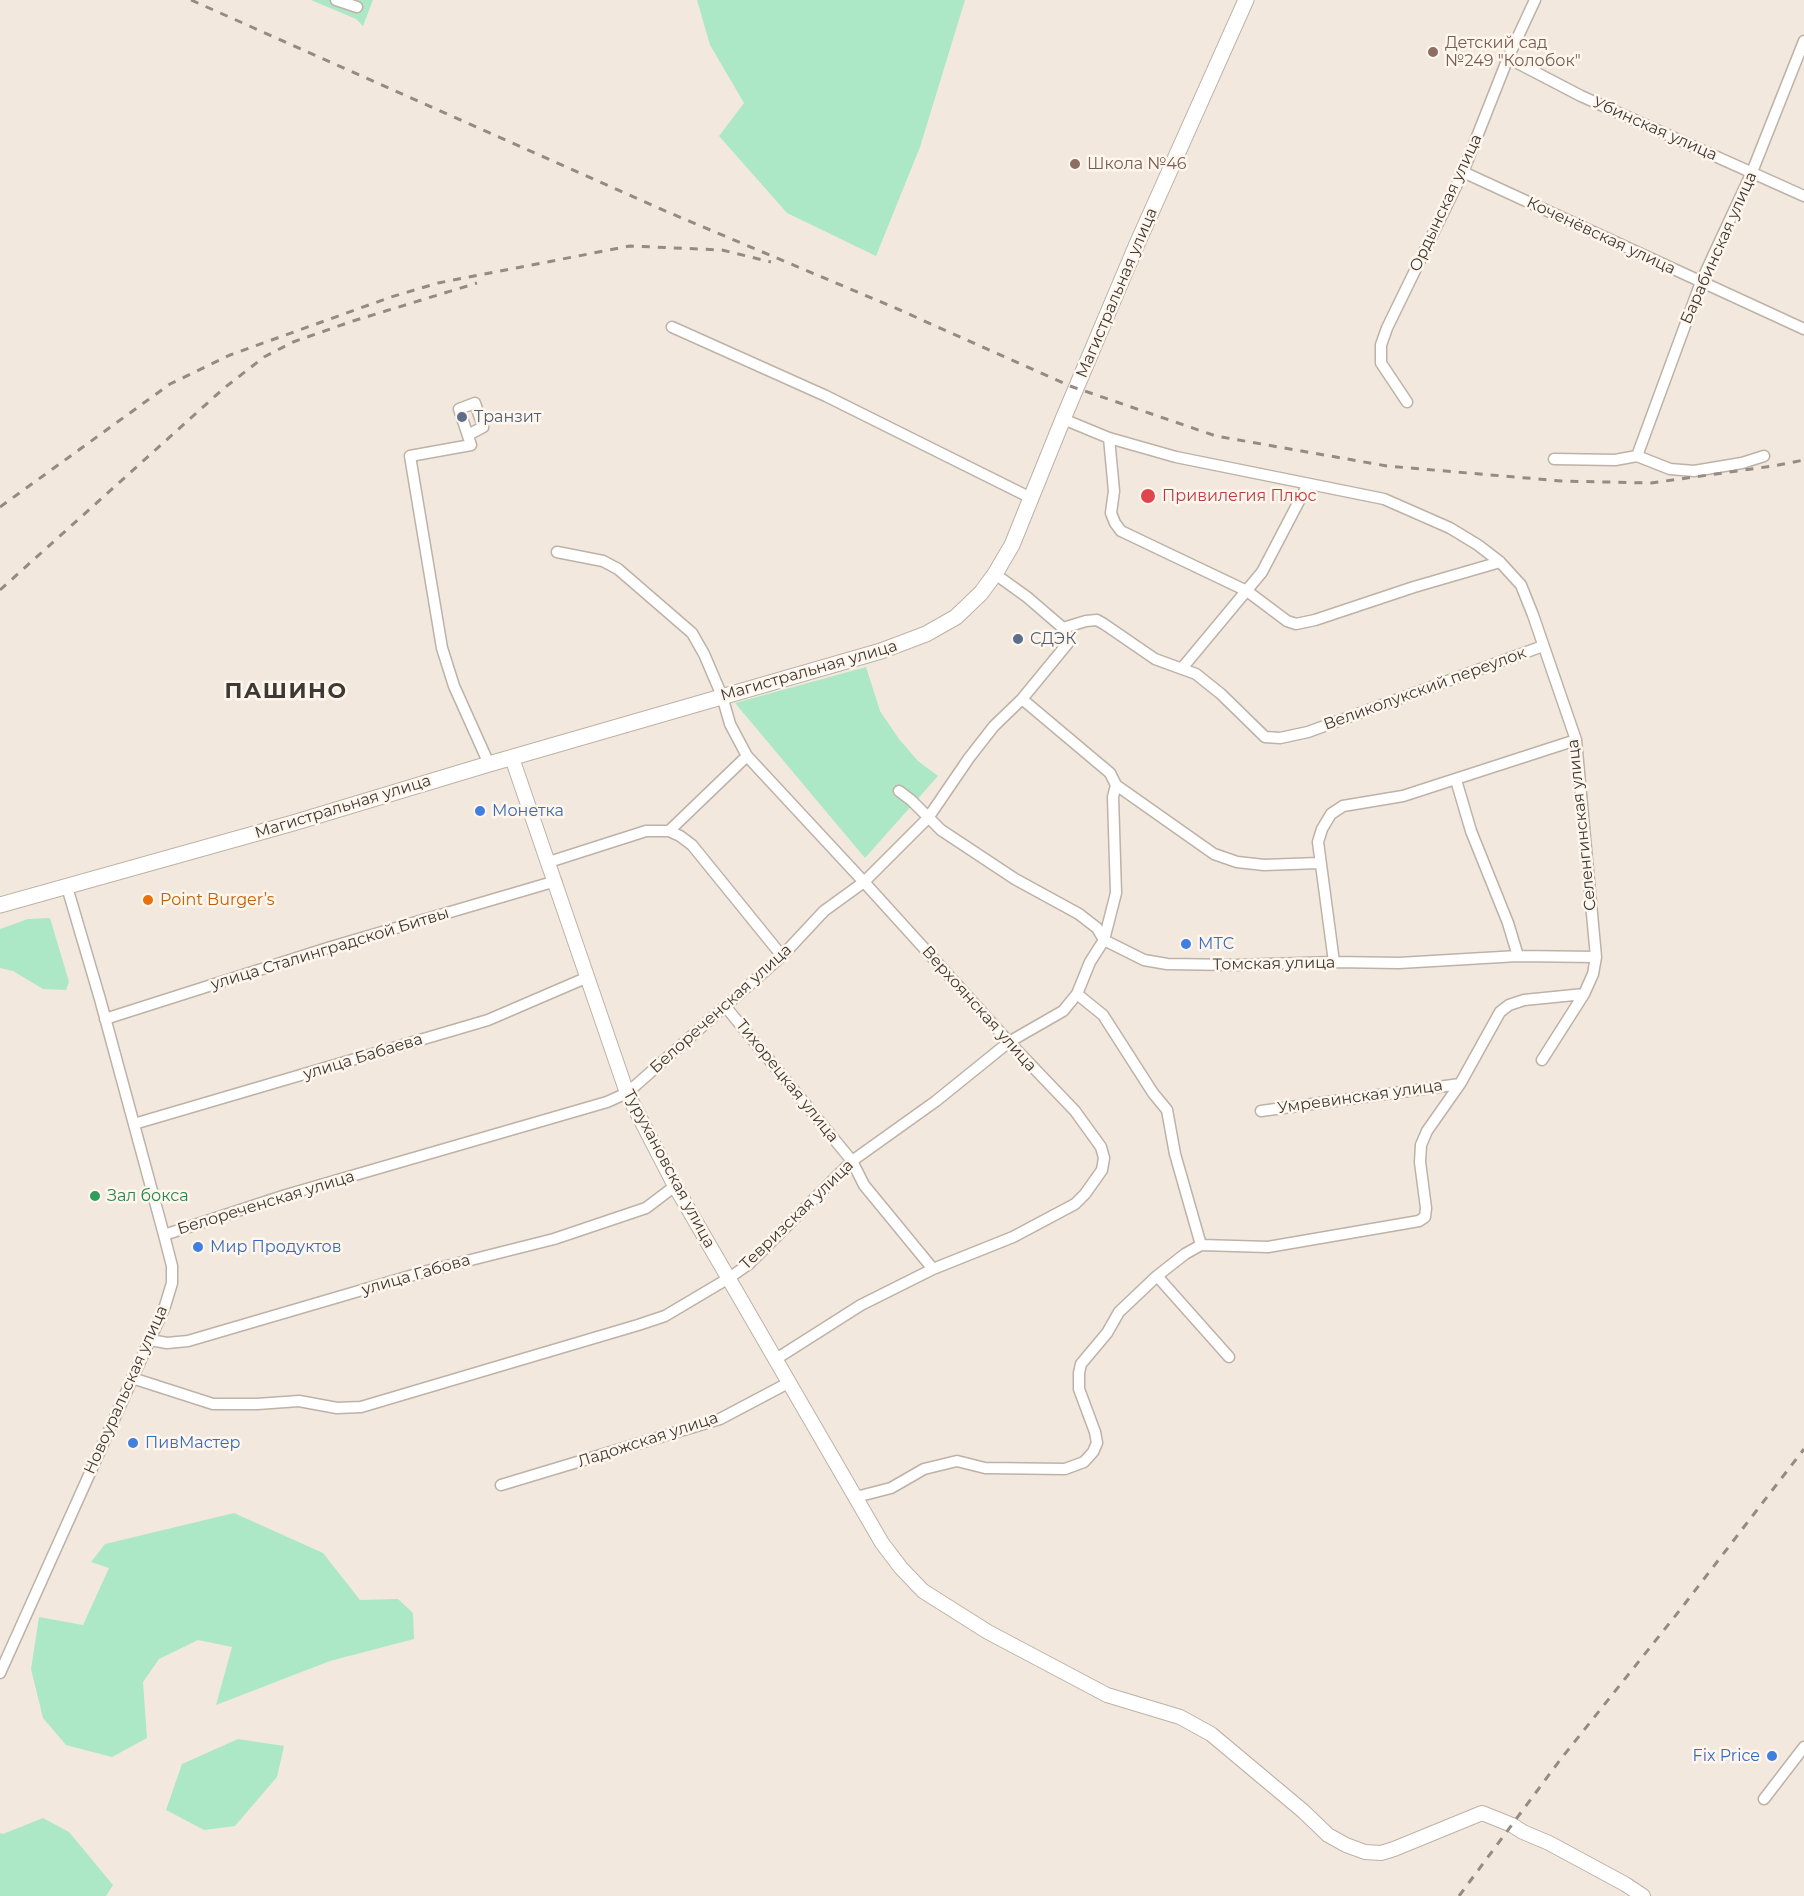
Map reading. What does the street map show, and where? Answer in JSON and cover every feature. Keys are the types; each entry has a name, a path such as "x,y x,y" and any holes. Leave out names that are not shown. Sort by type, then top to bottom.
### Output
{"main road":[{"name":"Магистральная улица","path":"0,905 293,823 881,651 926,634 946,623 981,593 1012,545 1137,244 1246,0"}],"street":[{"path":"336,0 357,7"},
{"name":"Ордынская улица","path":"1407,402 1381,363 1381,345 1463,172 1508,58 1535,0"},
{"name":"Барабинская улица","path":"1637,456 1701,282 1752,172 1804,41"},
{"name":"Убинская улица","path":"1508,58 1581,96 1804,196"},
{"name":"Коченёвская улица","path":"1463,172 1804,329"},
{"path":"672,327 825,396 1031,498"},
{"name":"Селенгинская улица","path":"1063,418 1109,438 1176,457 1384,499 1450,528 1500,562 1521,585 1576,740 1596,957"},
{"path":"468,435 471,445 410,456 442,648 454,686 489,764"},
{"path":"1109,438 1114,491 1111,513 1121,531 1247,591 1287,621 1296,624 1316,620 1414,587 1500,562"},
{"path":"1554,459 1615,460 1637,456 1670,469 1694,471 1742,463 1764,456"},
{"path":"1183,667 1262,572 1308,484"},
{"path":"557,552 603,561 618,569 677,618 692,633 704,654 722,696"},
{"path":"995,574 1027,597 1063,628"},
{"name":"Великолукский переулок","path":"1063,628 1097,620 1155,659 1183,667 1196,674 1221,694 1265,737 1280,738 1308,732 1543,646"},
{"name":"Белореченская улица","path":"164,1235 297,1192 597,1106 627,1094 782,956 824,911 864,882 928,818 994,726 1022,699 1068,643 1063,628"},
{"name":"Верхоянская улица","path":"722,696 730,724 747,756 1075,1111 1095,1137 1104,1158 1102,1170 1075,1204 1013,1237 933,1269"},
{"path":"1022,699 1110,773 1116,785 1214,854 1238,862 1264,865 1319,863"},
{"path":"1334,962 1318,842 1322,829 1331,814 1343,806 1403,796 1576,740"},
{"path":"669,831 747,756"},
{"name":"Турухановская улица","path":"512,758 627,1094 675,1186 870,1521 901,1568 923,1591 988,1632 1107,1695 1180,1718 1211,1734 1303,1811 1328,1835 1346,1845 1365,1852 1381,1853 1394,1850 1482,1813 1549,1844 1625,1884 1642,1896"},
{"path":"1456,780 1471,831 1508,923 1518,956"},
{"name":"Тевризская улица","path":"132,1377 213,1404 299,1401 337,1408 361,1407 665,1316 729,1278 749,1263 852,1161 936,1101 1009,1042 1063,1011 1077,994 1090,962 1104,940 1116,893 1113,797 1116,785"},
{"name":"Томская улица","path":"899,791 941,830 1014,879 1079,914 1096,928 1104,940 1144,960 1167,964 1234,966 1334,962 1399,963 1518,956 1596,957"},
{"path":"549,862 646,831 669,831 692,845 782,956"},
{"name":"улица Сталинградской Битвы","path":"105,1019 331,946 441,916 555,881"},
{"name":"Новоуральская улица","path":"0,1673 165,1306 171,1283 172,1266 164,1235 67,887"},
{"path":"1542,1060 1584,994 1593,974 1596,957"},
{"name":"улица Бабаева","path":"134,1124 488,1020 588,976"},
{"path":"1077,994 1103,1015 1153,1093 1167,1110 1176,1154 1201,1245"},
{"path":"856,1497 891,1488 924,1469 957,1461 985,1468 1065,1469 1084,1462 1094,1452 1097,1443 1079,1389 1078,1373 1081,1364 1107,1333 1119,1312 1157,1276 1185,1254 1201,1245 1268,1247 1419,1221 1425,1217 1426,1208 1420,1162 1421,1145 1427,1131 1460,1084 1500,1012 1509,1005 1524,1000 1584,994"},
{"name":"Тихорецкая улица","path":"725,1006 852,1161 864,1185 933,1269"},
{"name":"Умревинская улица","path":"1261,1111 1460,1084"},
{"name":"улица Габова","path":"150,1340 167,1343 188,1341 427,1271 554,1239 646,1208 675,1186"},
{"path":"776,1359 861,1305 933,1269"},
{"path":"1157,1276 1229,1357"},
{"name":"Ладожская улица","path":"501,1485 720,1419 790,1383"},
{"path":"1764,1799 1804,1747"}],"green space":[{"path":"311,0 373,0 363,26 356,19"},
{"path":"697,0 965,0 920,147 876,256 787,213 719,136 744,103 710,45"},
{"path":"866,667 880,711 899,739 918,761 938,776 865,858 735,703"},
{"path":"50,918 69,982 66,990 43,989 13,971 0,968 0,929 28,919"},
{"path":"234,1513 323,1553 360,1600 398,1599 413,1613 414,1639 330,1661 216,1705 232,1647 198,1640 159,1659 143,1682 147,1738 112,1757 66,1745 43,1718 31,1669 39,1617 83,1625 109,1568 91,1562 105,1544"},
{"path":"238,1739 284,1746 277,1777 235,1826 204,1830 166,1810 182,1764"},
{"path":"43,1818 69,1832 113,1885 106,1896 0,1896 0,1833 3,1834"}],"railway":[{"path":"191,0 670,213 893,307 1070,386 1216,436 1387,466 1561,481 1651,483 1804,460"},
{"path":"0,507 170,384 230,355 391,297 438,283 630,246 722,250 771,262"},
{"path":"0,590 223,389 264,357 293,342 353,321 477,283"},
{"path":"1459,1896 1560,1760 1680,1610 1804,1449"}],"place":[{"name":"Детский сад №249 \"Колобок\"","path":"1433,52"},
{"name":"Школа №46","path":"1075,164"},
{"name":"Транзит","path":"462,417"},
{"name":"Привилегия Плюс","path":"1148,496"},
{"name":"СДЭК","path":"1018,639"},
{"name":"Монетка","path":"480,811"},
{"name":"Point Burger’s","path":"148,900"},
{"name":"МТС","path":"1186,944"},
{"name":"Зал бокса","path":"95,1196"},
{"name":"Мир Продуктов","path":"198,1247"},
{"name":"ПивМастер","path":"133,1443"},
{"name":"Fix Price","path":"1772,1756"}],"district":[{"name":"ПАШИНО","path":"286,692"}]}
